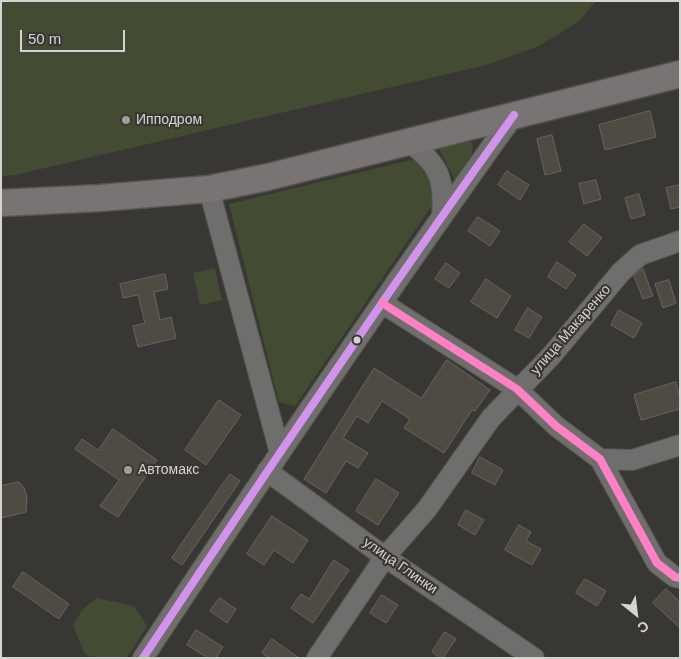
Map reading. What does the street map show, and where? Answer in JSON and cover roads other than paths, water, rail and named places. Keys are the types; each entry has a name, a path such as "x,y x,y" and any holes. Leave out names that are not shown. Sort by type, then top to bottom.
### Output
{"main road":[{"path":"1,203 100,198 209,189 268,177 680,74"}],"street":[{"path":"143,658 382,303 514,115"},
{"path":"409,142 426,154 440,179 443,197 442,216"},
{"path":"209,189 280,453"},
{"name":"улица Макаренко","path":"317,658 385,557 427,509 491,418 552,355 621,272 640,255 680,241"},
{"path":"382,303 517,390 556,426 600,459 657,563 675,577 680,578"},
{"path":"600,459 632,460 680,445"},
{"name":"улица Глинки","path":"268,471 385,557 534,658"}],"place":[{"name":"Ипподром","path":"126,120"},
{"name":"Автомакс","path":"128,470"}]}
